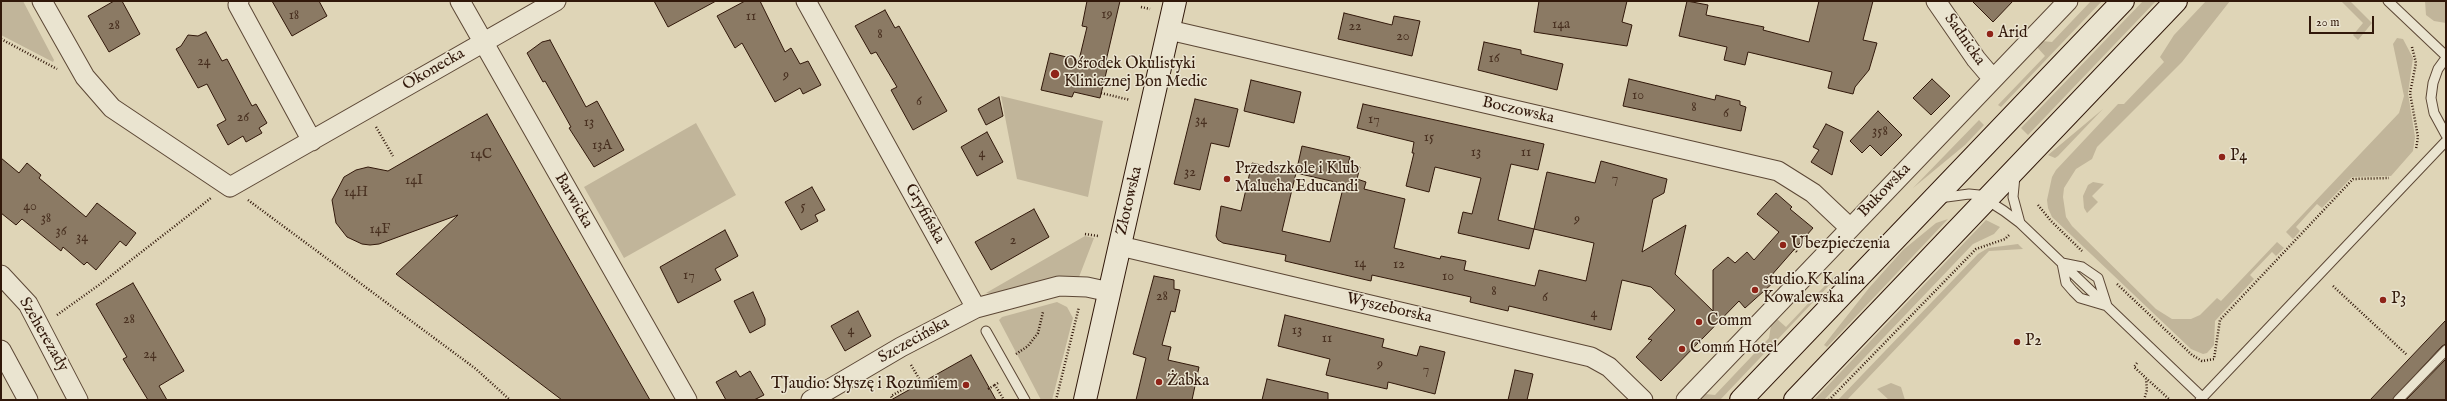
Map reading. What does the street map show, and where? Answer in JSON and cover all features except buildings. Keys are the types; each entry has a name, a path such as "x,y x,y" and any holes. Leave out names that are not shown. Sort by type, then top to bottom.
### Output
{"main road":[{"name":"Złotowska","path":"1086,400 1175,1"},
{"path":"1741,400 2122,1"},
{"path":"1795,400 2176,1"}],"street":[{"path":"42,1 85,76 112,108 228,186"},
{"path":"239,1 238,5 312,141"},
{"name":"Barwicka","path":"460,1 687,400"},
{"name":"Okonecka","path":"228,186 312,141 556,1"},
{"name":"Gryfińska","path":"806,1 976,308"},
{"name":"Sadnicka","path":"1936,1 1976,59 1993,79"},
{"name":"Bukowska","path":"1686,400 2068,1"},
{"name":"Boczowska","path":"1169,30 1778,171 1807,189 1850,228"},
{"name":"Wyszeborska","path":"1120,246 1591,357 1609,367 1643,400"},
{"name":"Szeherezady","path":"1,275 28,304 78,400"},
{"path":"976,308 1059,286 1087,287 1110,292"},
{"name":"Szczecińska","path":"811,400 901,347 976,308"},
{"path":"1,350 28,400"}],"lane":[{"path":"2388,1 2446,57 2438,69 2433,83 2431,98 2434,113 2439,126 2446,135"},
{"path":"1933,199 1969,194 1987,199 2020,223 2202,399 2446,141"},
{"path":"2018,166 2013,184 2014,197 2020,223"},
{"path":"2062,263 2082,267 2098,278 2107,306"},
{"path":"2062,263 2066,283 2072,291 2080,298 2107,306"},
{"path":"986,331 1025,400"},
{"path":"2398,400 2446,350"}],"path":[{"path":"1141,7 1150,9"},
{"path":"1,39 62,72"},
{"path":"2408,43 2414,52 2416,63 2410,93 2418,137 2415,152"},
{"path":"1101,93 1130,100"},
{"path":"366,109 393,156"},
{"path":"2114,282 2192,355 2202,361 2214,359 2220,320 2353,179 2392,178"},
{"path":"55,316 99,285 228,186 476,369 510,400"},
{"path":"2038,205 2051,221 2086,254"},
{"path":"1085,234 1098,236"},
{"path":"1829,400 1976,249 2005,239 2009,235"},
{"path":"2333,286 2407,355"},
{"path":"1003,361 1028,346 1038,333 1043,320 1044,305"},
{"path":"1056,400 1077,310 1080,305"},
{"path":"2137,363 2134,367 2170,400"},
{"path":"2144,400 2147,390 2146,378"},
{"path":"893,400 891,396 920,380 922,385"},
{"path":"988,389 995,385"}],"shaded area":[{"path":"1,1 23,1 54,60 53,62 1,35"},
{"path":"2091,1 2102,1 2001,107 1998,105 2045,56 2036,46 2042,41 2052,42"},
{"path":"2143,1 2156,1 2028,135 2021,128"},
{"path":"2206,1 2230,1 2182,62 2097,147 2092,159 2076,169 2064,188 2063,197 2066,217 2072,226 2156,309 2172,319 2191,319 2200,315 2217,298 2221,301 2277,242 2284,248 2276,256 2272,252 2250,275 2254,279 2215,321 2214,345 2207,353 2203,354 2191,349 2052,217 2048,208 2047,200 2052,177 2056,170 2118,104 2124,104 2164,62 2160,57 2174,35"},
{"path":"2341,1 2350,1 2372,23 2358,40 2353,35 2363,23"},
{"path":"2425,1 2446,1 2446,23 2434,21 2426,15"},
{"path":"2397,38 2403,39 2413,58 2408,93 2415,137 2413,151 2391,176 2352,177 2322,208 2317,204 2296,227 2300,231 2293,239 2286,232 2399,113 2404,96 2393,44"},
{"path":"1001,96 1103,121 1088,197 1017,179"},
{"path":"2103,109 2058,156 2055,158 2048,155"},
{"path":"1979,120 1984,125 1965,145 1913,188"},
{"path":"696,123 736,195 624,258 584,187"},
{"path":"2093,182 2104,184 2092,196 2098,202 2087,213 2084,208 2083,196 2088,185"},
{"path":"1948,219 1827,347 1824,345 1869,288 1903,250 1936,223"},
{"path":"1986,220 2000,227 1994,234 1973,244 1824,400 1814,400"},
{"path":"1085,236 1094,238 1079,277 1039,281 993,294 986,293"},
{"path":"2018,244 2023,249 1989,251 1847,400 1838,400 1978,254 1988,248"},
{"path":"1835,275 1837,277 1720,400 1701,400 1705,394 1715,395 1769,338 1771,325 1777,319 1786,327"},
{"path":"1057,302 1067,307 1073,318 1052,400 1041,400 999,320 1002,317"},
{"path":"1891,383 1901,387 1905,400 1889,400 1877,389"}],"place":[{"name":"Arid","path":"1990,34"},
{"name":"Ośrodek Okulistyki Klinicznej Bon Medic","path":"1055,74"},
{"name":"P4","path":"2222,157"},
{"name":"Przedszkole i Klub Malucha Educandi","path":"1227,179"},
{"name":"Ubezpieczenia","path":"1783,245"},
{"name":"studio.K Kalina Kowalewska","path":"1755,290"},
{"name":"P3","path":"2383,300"},
{"name":"Comm","path":"1699,322"},
{"name":"P2","path":"2017,342"},
{"name":"Comm Hotel","path":"1682,349"},
{"name":"Żabka","path":"1159,382"},
{"name":"TJaudio: Słyszę i Rozumiem","path":"966,385"}]}
